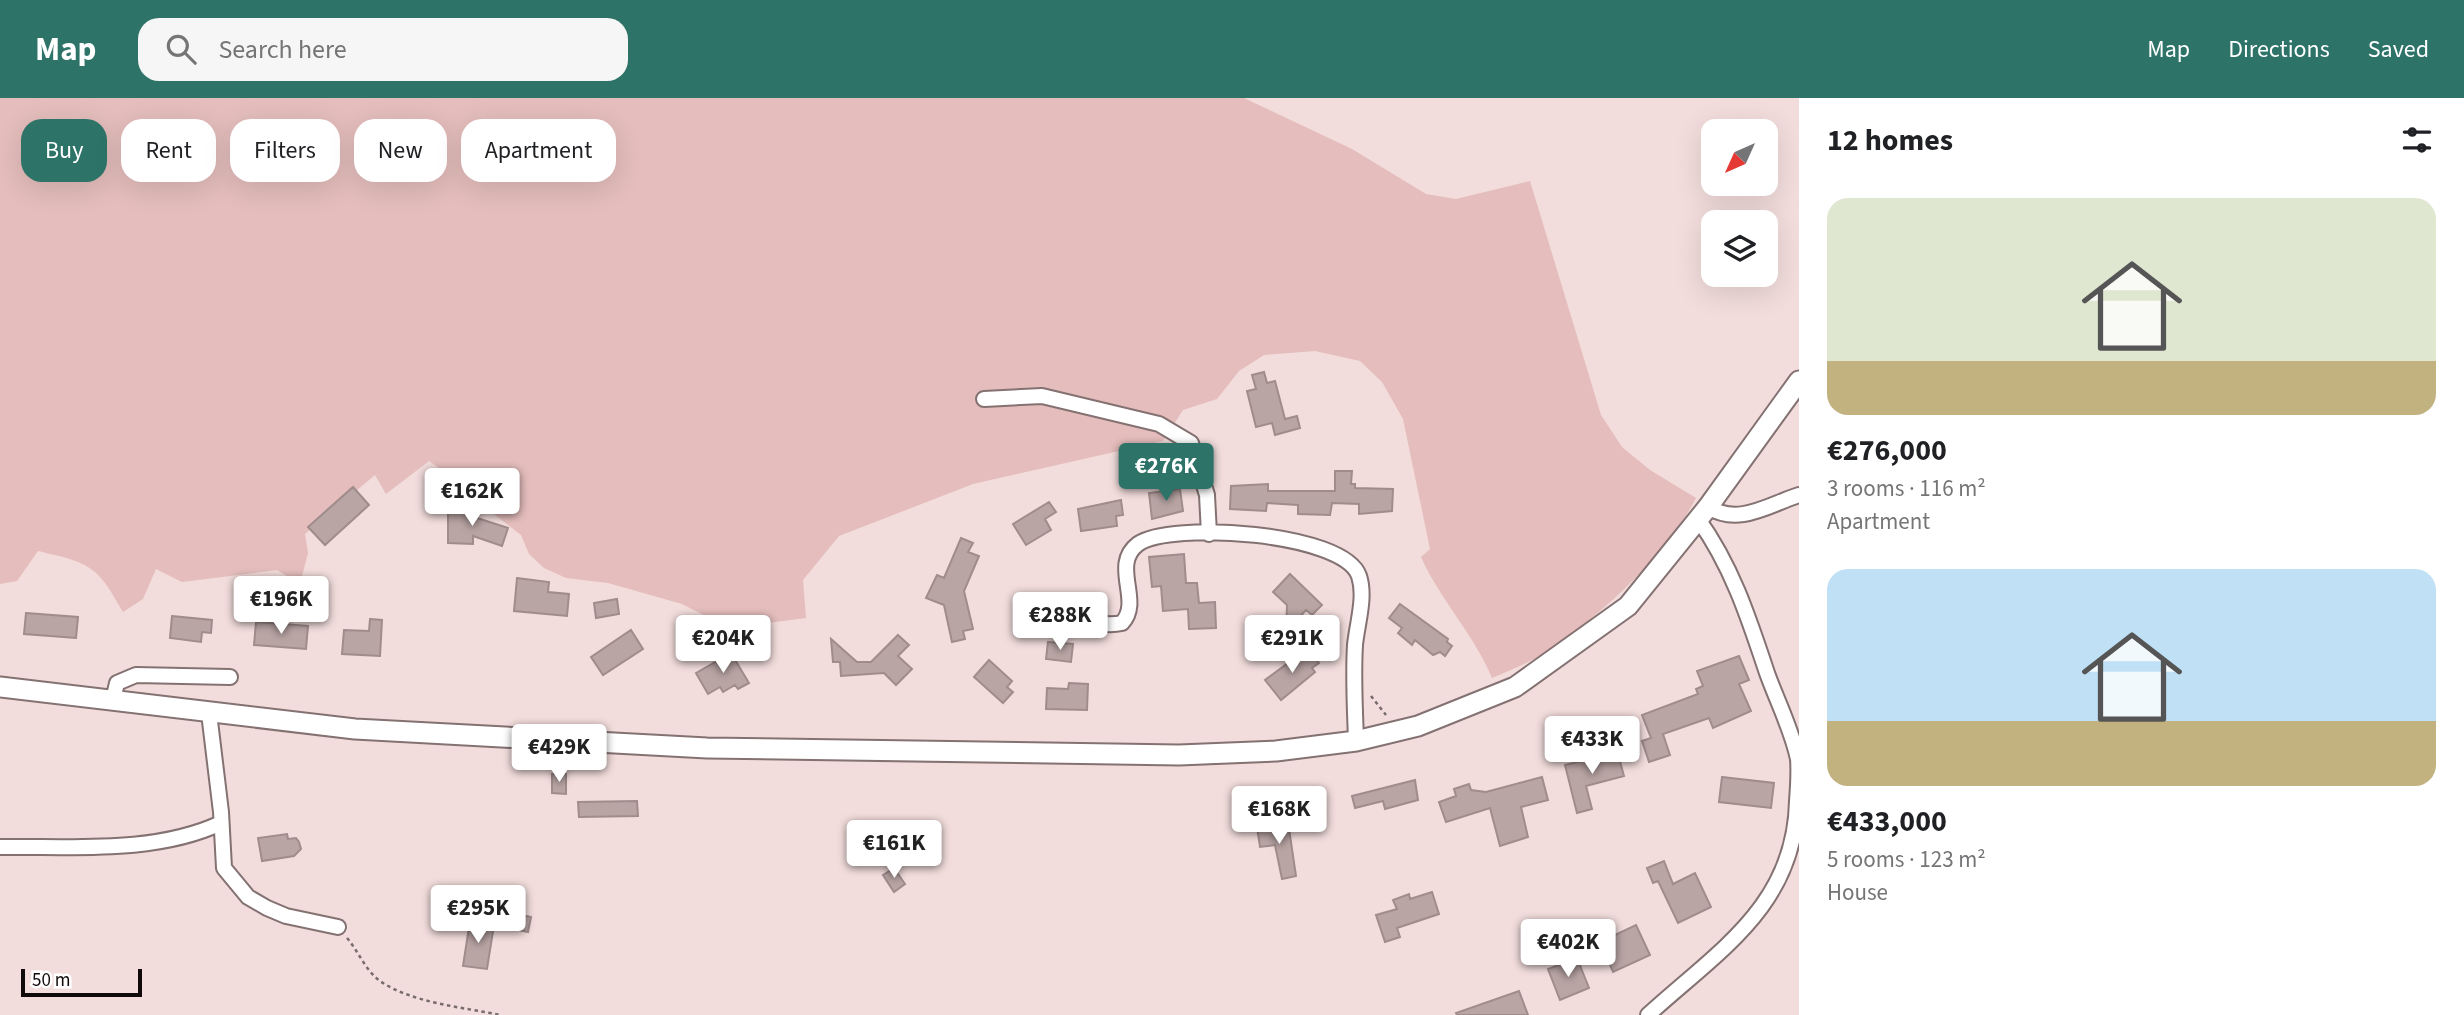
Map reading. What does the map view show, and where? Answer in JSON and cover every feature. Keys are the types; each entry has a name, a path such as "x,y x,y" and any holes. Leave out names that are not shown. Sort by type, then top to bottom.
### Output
{"main road":[{"path":"0,687 355,729 707,748 1179,755 1276,751 1356,741 1410,728 1515,687 1575,647 1628,606 1703,513 1799,381"}],"street":[{"path":"984,399 1042,396 1159,424 1191,443 1207,495 1209,534"},
{"path":"1648,1015 1732,941 1765,905 1789,860 1797,814 1798,760 1738,590 1703,513 1736,517 1799,495"},
{"path":"1032,604 1056,608 1096,623 1122,623 1130,609 1126,565 1138,545 1149,539 1245,533 1295,541 1340,555 1351,563 1359,576 1362,594 1355,646 1356,741"},
{"path":"113,700 117,683 136,675 230,677"},
{"path":"209,713 224,868 248,897 286,916 338,928"},
{"path":"0,847 121,845 196,835 221,823"}],"path":[{"path":"1370,689 1371,699 1377,708 1410,728"},
{"path":"338,928 367,969 381,981 419,997 499,1015"}],"shaded area":[{"path":"0,98 1244,98 1352,149 1426,194 1456,199 1530,181 1601,415 1622,447 1650,470 1696,498 1667,543 1628,586 1584,624 1541,655 1492,678 1421,557 1430,549 1403,419 1382,382 1360,361 1315,351 1264,355 1239,371 1217,399 1183,410 1163,441 973,484 839,536 803,580 806,618 729,628 682,604 608,583 566,578 544,568 529,554 521,535 486,508 469,489 429,461 386,494 375,475 305,534 308,553 300,584 277,570 182,582 156,569 143,599 123,612 106,584 90,568 70,559 38,551 17,581 0,584"}],"building":[{"path":"1264,372 1267,383 1275,381 1285,419 1297,416 1300,428 1275,435 1272,423 1256,427 1247,391 1256,389 1252,375"},
{"path":"1335,471 1352,471 1351,484 1355,484 1355,488 1393,489 1392,511 1359,514 1359,504 1332,503 1330,515 1298,514 1298,505 1267,503 1266,511 1230,509 1231,486 1268,484 1268,491 1335,491"},
{"path":"353,487 369,505 325,545 308,527"},
{"path":"1180,489 1183,511 1152,519 1149,493"},
{"path":"1121,500 1123,515 1116,516 1117,526 1081,531 1078,509"},
{"path":"453,502 465,502 465,513 474,513 474,517 508,528 502,546 473,536 473,544 448,543 448,513 453,513"},
{"path":"1049,502 1056,512 1045,519 1051,530 1026,545 1013,524"},
{"path":"961,538 973,543 968,552 979,556 964,591 973,629 963,631 965,639 952,642 944,605 926,598 937,575 944,578"},
{"path":"1184,554 1186,583 1197,583 1199,603 1215,602 1216,628 1189,629 1188,609 1163,611 1161,586 1152,587 1149,557"},
{"path":"1290,574 1322,605 1312,615 1306,610 1286,632 1287,605 1273,592"},
{"path":"517,578 549,582 548,592 569,594 567,616 514,611"},
{"path":"617,599 619,614 596,618 594,603"},
{"path":"1400,604 1448,639 1447,642 1452,646 1445,656 1440,652 1433,655 1415,640 1412,645 1398,633 1402,628 1389,618"},
{"path":"26,613 78,617 76,638 24,634"},
{"path":"172,616 212,620 211,633 202,632 201,642 170,638"},
{"path":"370,619 382,620 380,656 342,654 344,630 369,631"},
{"path":"256,622 308,626 306,649 254,645"},
{"path":"631,630 643,649 603,675 591,657"},
{"path":"898,635 909,645 898,656 912,669 896,685 884,673 841,676 840,662 833,662 831,639 857,662 871,662"},
{"path":"1048,642 1073,644 1071,662 1046,659"},
{"path":"1310,652 1319,663 1312,668 1315,672 1281,700 1265,680 1299,655 1302,658"},
{"path":"731,653 749,683 738,689 735,685 723,692 720,687 708,694 696,673"},
{"path":"1739,656 1749,680 1739,684 1751,711 1713,728 1709,718 1663,734 1670,755 1649,762 1642,741 1651,738 1642,715 1698,694 1696,689 1703,686 1697,671"},
{"path":"989,660 1012,681 1007,687 1013,692 1003,703 974,677"},
{"path":"1069,683 1088,684 1087,710 1046,709 1047,688 1068,689"},
{"path":"1616,747 1624,776 1586,786 1592,809 1577,813 1565,765 1603,756 1602,751"},
{"path":"552,774 566,774 566,794 552,793"},
{"path":"1542,777 1548,800 1521,807 1528,837 1500,846 1490,808 1446,822 1439,802 1456,796 1454,789 1469,784 1471,790 1486,792"},
{"path":"1722,777 1774,783 1771,808 1719,802"},
{"path":"1415,780 1418,800 1385,809 1383,801 1355,808 1352,796"},
{"path":"637,801 638,816 579,817 578,802"},
{"path":"1288,822 1296,876 1282,879 1275,845 1260,847 1257,827"},
{"path":"915,829 926,850 893,867 882,846"},
{"path":"287,834 288,839 296,838 301,849 294,856 262,861 258,838"},
{"path":"1664,861 1673,884 1695,873 1711,907 1678,923 1658,881 1653,883 1647,868"},
{"path":"894,868 905,884 894,892 883,875"},
{"path":"1432,892 1439,914 1397,928 1400,937 1385,942 1376,915 1397,909 1393,900 1409,894 1410,899"},
{"path":"512,913 531,917 528,932 509,928"},
{"path":"470,921 494,925 487,969 463,966"},
{"path":"1636,925 1650,955 1613,972 1600,942"},
{"path":"1577,958 1589,988 1560,1000 1548,969"},
{"path":"1519,991 1528,1015 1456,1013"}]}
